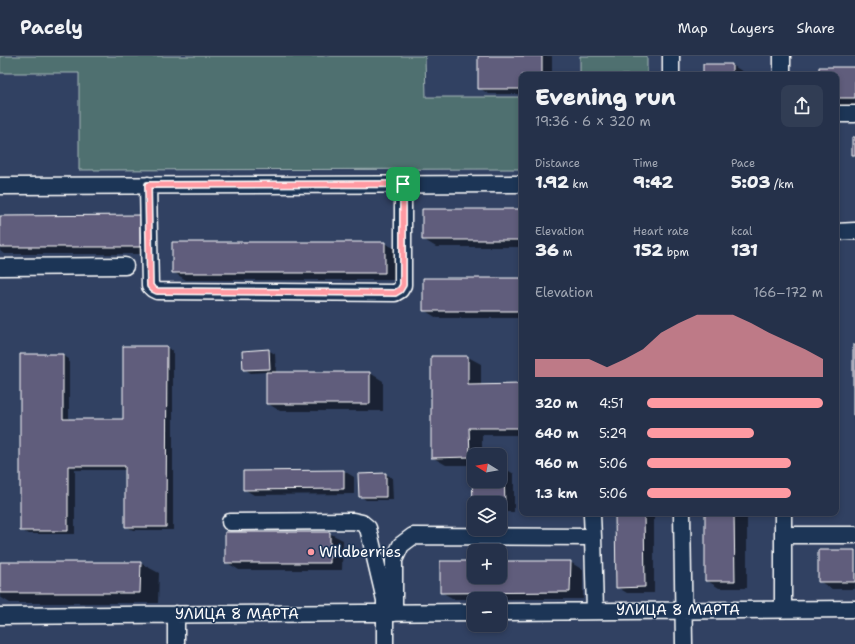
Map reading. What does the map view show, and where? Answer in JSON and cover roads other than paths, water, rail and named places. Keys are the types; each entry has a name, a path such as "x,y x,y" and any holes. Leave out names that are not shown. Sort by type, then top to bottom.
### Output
{"street":[{"path":"671,56 671,72"},
{"path":"782,56 782,72"},
{"path":"839,114 855,114"},
{"path":"148,185 150,286 157,291 395,293 400,290 403,285 403,184"},
{"path":"0,186 519,184"},
{"path":"839,232 855,231"},
{"path":"0,267 125,266"},
{"path":"592,516 595,611"},
{"path":"682,516 684,644"},
{"path":"783,516 783,609"},
{"path":"230,522 353,522 366,525 368,528 385,600 390,613"},
{"path":"783,535 855,535"},
{"path":"385,644 390,613 394,560 401,545 413,536 592,537"},
{"name":"УЛИЦА 8 МАРТА","path":"507,612 855,609"},
{"name":"УЛИЦА 8 МАРТА","path":"0,616 467,612"},
{"path":"176,614 176,644"}],"place":[{"name":"Wildberries","path":"311,552"}]}
